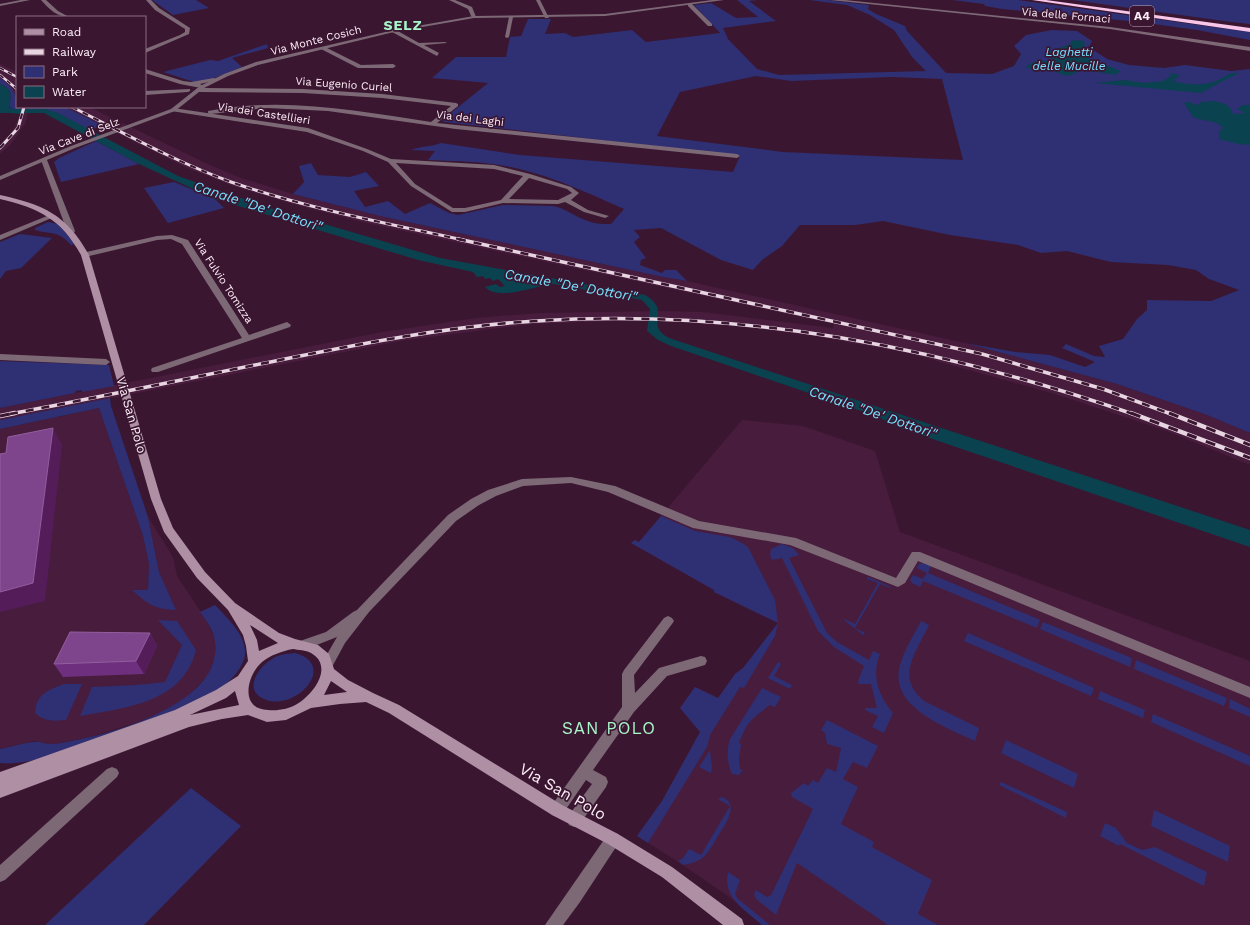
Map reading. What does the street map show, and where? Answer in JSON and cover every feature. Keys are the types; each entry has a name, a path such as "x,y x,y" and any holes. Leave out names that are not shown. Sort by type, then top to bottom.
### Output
{"highway":[{"name":"A4","path":"1035,0 1250,29"},
{"name":"A4","path":"1052,0 1250,29"}],"main road":[{"name":"Via San Polo","path":"0,197 19,201 52,216 65,224 71,231 85,255 156,500 168,529 201,575 231,606 251,635 254,662"},
{"name":"Via San Polo","path":"231,606 276,636 298,645 314,648 322,654 328,667 343,684 366,697 394,709 557,810 613,839 667,872 736,925"},
{"path":"0,778 179,714 221,694 242,680 254,662 272,650 298,645"},
{"name":"Via San Polo","path":"310,704 323,688 328,667"},
{"path":"0,791 189,721 222,713 249,709 241,696 242,680"},
{"name":"Via San Polo","path":"249,709 267,716 278,716 294,712 310,704 340,698 366,697"}],"street":[{"path":"0,5 28,0"},
{"path":"43,0 56,12 65,16"},
{"path":"146,51 182,36 187,33 188,29 157,9 148,0"},
{"path":"451,0 470,8 474,18"},
{"path":"538,0 547,17"},
{"name":"Via Monte Cosich","path":"173,110 214,80 256,64 433,23 474,18 605,15 722,0"},
{"name":"Via delle Fornaci","path":"832,0 1110,28 1250,50"},
{"path":"690,4 710,25"},
{"path":"507,37 511,17"},
{"path":"394,31 436,54"},
{"path":"418,44 446,43"},
{"path":"323,48 360,67 393,66"},
{"path":"146,71 186,86 200,89"},
{"path":"146,93 214,80"},
{"path":"186,86 191,97"},
{"name":"Via Eugenio Curiel","path":"200,89 303,91 382,96 456,105 432,124"},
{"name":"Via dei Laghi","path":"202,114 276,106 328,109 432,124 737,156"},
{"path":"173,110 202,114"},
{"name":"Via Cave di Selz","path":"0,180 14,172 92,140 173,110"},
{"name":"Via dei Castellieri","path":"202,114 308,130 365,150 390,161 494,167 528,175 574,190 576,193 574,196 566,200 558,202 503,200 465,210 452,210 413,185 390,161"},
{"path":"44,160 71,231"},
{"path":"503,200 528,175"},
{"path":"566,200 586,211 605,216"},
{"path":"0,238 52,216"},
{"name":"Via Fulvio Tomizza","path":"85,255 157,238 172,237 185,242 247,339"},
{"name":"Via Fulvio Tomizza","path":"155,370 287,325"},
{"path":"0,357 106,362"},
{"path":"328,667 341,640 366,609 447,523 475,502 492,493 522,484 556,480 571,480 611,489 697,525 792,542 898,583 916,555 1250,693"},
{"path":"298,645 330,635 366,609"},
{"path":"629,708 628,674 668,621"},
{"path":"557,810 583,771 629,708 663,672 701,661"},
{"path":"574,820 601,782 583,771"},
{"path":"0,875 112,773"},
{"path":"553,925 575,897 613,839"}],"shaded area":[{"path":"0,64 16,72 16,95 7,83 0,78"},
{"path":"20,108 28,108 25,124 11,144 0,154 0,145 13,130 21,114"},
{"path":"67,108 91,108 210,165 241,178 293,194 380,216 687,281 965,343 1117,384 1207,415 1250,433 1250,465 1167,431 1055,394 908,353 815,336 740,326 663,321 609,321 530,324 400,341 0,420 0,408 382,332 476,318 540,313 662,311 702,312 833,328 834,324 362,222 293,204 233,186 187,168"},
{"path":"99,408 143,536 149,564 148,590 133,590 176,610 159,572 148,517 173,557 177,576 207,621 216,642 215,657 208,675 188,697 161,713 90,737 52,745 34,741 0,749 0,429"},
{"path":"742,420 803,426 875,451 900,532 1250,661 1250,925 762,925 732,899 683,865 637,836 662,801 700,732 680,708 695,687 718,698 735,674 743,668 778,623 714,592 714,590 631,543 635,540 639,542"}],"green space":[{"path":"152,0 196,0 209,8 173,15"},
{"path":"737,0 758,0 749,1 776,21 723,28 728,39 757,69 779,75 926,71 912,57 894,30 870,15 847,5 809,0 827,0 869,5 868,9 876,14 905,26 907,31 946,73 992,74 1014,66 1021,54 1014,46 1026,35 1052,30 1077,31 1092,41 1089,47 1107,59 1129,65 1164,68 1185,65 1231,71 1250,69 1250,433 1207,415 1117,384 965,343 1015,352 1050,355 1085,367 1095,362 1062,348 1066,344 1094,356 1105,357 1099,346 1123,339 1137,319 1147,310 1147,300 1211,301 1239,290 1209,279 1196,270 1168,265 1111,262 1067,251 1041,253 1018,245 950,235 883,221 855,225 800,225 782,246 762,260 753,270 721,260 661,228 634,230 640,237 634,242 646,258 641,260 640,265 662,273 665,270 676,270 687,281 380,216 293,194 304,182 299,166 311,163 318,175 350,177 366,172 379,186 354,191 365,207 388,201 405,214 430,203 449,213 458,215 503,205 553,206 562,208 591,222 611,224 624,209 560,182 526,171 492,164 428,160 435,151 411,150 441,143 520,155 733,172 740,156 444,122 442,120 488,83 432,78 456,57 506,57 510,37 521,36 528,19 551,19 545,34 565,33 573,37 632,30 646,42 720,33 694,5 711,3 736,18 758,17","holes":["756,76 791,81 892,77 942,79 963,160 783,152 657,136 680,92"]},
{"path":"952,0 1018,0 1250,32 1250,40 1197,30 1139,22 1002,9 985,6 984,4"},
{"path":"1072,0 1250,0 1250,24 1231,22"},
{"path":"267,44 268,48 232,58 242,67 212,79 194,82 163,72 210,60 218,61"},
{"path":"0,78 13,90 16,98 16,108 20,108 20,110 12,109 9,106 11,98 10,92 7,88 0,84"},
{"path":"67,108 104,126 89,130 46,109 28,109"},
{"path":"96,141 139,164 61,182 54,162 59,158"},
{"path":"174,182 215,199 224,208 168,223 144,188"},
{"path":"48,222 58,224 75,244 71,245 58,235 35,230 35,228"},
{"path":"20,234 52,238 21,268 6,271 0,279 0,242"},
{"path":"0,361 109,365 114,386 82,392 82,390 76,391 75,393 0,408"},
{"path":"110,398 111,406 148,517 159,572 176,610 152,605 132,590 148,590 149,564 143,536 99,408 0,429 0,420"},
{"path":"661,516 695,531 730,537 748,547 775,600 778,623 714,592 714,590 631,543 635,540 639,542"},
{"path":"782,544 793,548 799,555 789,558 827,633 837,642 869,660 873,651 880,654 877,662 876,678 880,693 893,713 884,733 872,727 878,716 865,710 865,708 877,708 871,684 859,684 858,681 864,666 834,647 818,631 782,558 772,560 770,555 771,549"},
{"path":"923,563 931,566 928,573 1040,620 1037,628 923,581 920,587 912,583 910,580 913,575 923,579 927,573 917,568 919,564"},
{"path":"868,577 891,587 890,588 880,584 855,628 865,633 863,635 844,619 855,624 878,583 867,579"},
{"path":"215,605 233,624 245,648 245,656 240,668 219,690 185,707 66,751 31,761 0,763 0,749 36,742 54,744 95,736 142,721 184,698 200,684 211,668 214,660 215,646 212,632 200,612"},
{"path":"158,620 177,621 196,650 189,668 179,682 150,700 133,706 80,716 92,687 165,682 182,645"},
{"path":"921,621 929,625 914,655 909,674 911,684 916,693 926,702 979,728 975,741 935,722 922,714 911,704 903,693 899,680 900,665"},
{"path":"1043,622 1132,658 1130,667 1040,629"},
{"path":"778,623 775,636 744,688 740,687 710,735 707,747 648,843 637,836 662,801 700,732 680,708 695,687 718,698 735,674 743,668"},
{"path":"968,633 1094,688 1091,696 964,641"},
{"path":"295,653 308,659 313,667 313,677 308,686 299,694 276,702 264,699 258,695 254,690 254,684 255,679 262,667 277,656"},
{"path":"1136,660 1227,698 1224,706 1134,669"},
{"path":"778,662 781,664 774,676 792,685 790,689 768,678"},
{"path":"64,684 82,684 66,720 53,721 38,716 35,713 40,697 53,688"},
{"path":"762,688 781,697 775,707 770,705 754,717 748,725 739,743 741,744 739,759 740,769 743,770 739,775 732,774 728,757 730,739"},
{"path":"1100,691 1145,710 1143,718 1098,699"},
{"path":"1230,699 1250,709 1250,717 1229,708"},
{"path":"1153,714 1250,756 1250,766 1151,722"},
{"path":"827,720 878,746 867,768 853,762 843,779 858,787 841,824 874,842 872,847 932,880 918,914 938,925 888,925 797,863 776,915 756,899 754,894 756,890 767,897 771,895 813,809 792,797 791,793 804,783 808,786 813,780 818,783 827,768 836,772 841,748 827,744 825,733 821,730"},
{"path":"1006,740 1078,774 1074,788 1001,753"},
{"path":"710,750 712,768 711,773 699,767"},
{"path":"1001,782 1067,812 1066,818 999,785"},
{"path":"191,788 241,826 144,925 45,925"},
{"path":"722,797 728,800 730,805 731,810 724,827 704,857 695,862 683,865 678,861 683,858 689,849 701,855 730,806 718,799"},
{"path":"1154,810 1230,846 1228,862 1151,826"},
{"path":"1105,823 1116,828 1127,843 1142,850 1155,847 1207,872 1204,886 1120,844 1119,846 1100,836"},
{"path":"728,872 740,880 735,894 737,898 770,925 762,925 737,903 729,889 727,881"}],"water":[{"name":"Laghetti delle Mucille","path":"1073,40 1084,41 1085,44 1081,52 1085,56 1120,71 1116,75 1080,69 1071,75 1063,75 1050,70 1026,67 1033,62 1054,60 1048,56 1047,53 1070,44"},
{"name":"Laghetti delle Mucille","path":"1170,73 1180,75 1173,81 1196,84 1214,82 1231,74 1239,73 1201,93 1095,83 1124,80 1145,83 1163,81 1171,76"},
{"path":"0,84 7,88 10,92 11,99 9,107 20,110 21,114 0,112 3,94 0,90"},
{"path":"1213,101 1226,104 1233,114 1245,113 1237,109 1243,105 1250,105 1250,145 1238,144 1219,139 1219,131 1223,128 1217,123 1193,117 1184,103 1188,102 1198,105 1201,102"},
{"path":"28,109 45,109 58,113 178,176 270,208 440,258 645,295 657,306 658,328 669,338 1250,530 1250,547 900,428 876,416 671,346 658,340 647,331 650,309 642,300 554,284 518,292 499,293 491,291 485,287 496,284 500,287 505,286 498,279 493,281 490,278 485,279 483,276 477,277 473,272 418,260 215,199 139,164 42,112 28,113"}],"building":[{"path":"53,428 33,583 0,592 0,454 6,453 8,437"},
{"path":"70,632 150,633 136,661 54,664"}],"waterway":[{"name":"Canale \"De' Dottori\"","path":"0,88 5,93 2,111 45,111"}],"railway":[{"path":"0,68 16,76"},
{"path":"0,75 16,88"},
{"path":"0,148 18,128 24,108"},
{"path":"74,108 170,156 231,182 288,200 463,240"},
{"path":"458,239 982,354 1103,389 1171,414"},
{"path":"10,414 408,336 504,323 613,319 690,321 765,327 839,338 913,352 987,369 1060,390 1133,414"},
{"path":"10,414 15,413"},
{"path":"1131,413 1250,458"},
{"path":"1169,413 1250,445"},
{"path":"0,416 10,414"}],"district":[{"name":"SELZ","path":"403,25"},
{"name":"SAN POLO","path":"609,728"}]}
